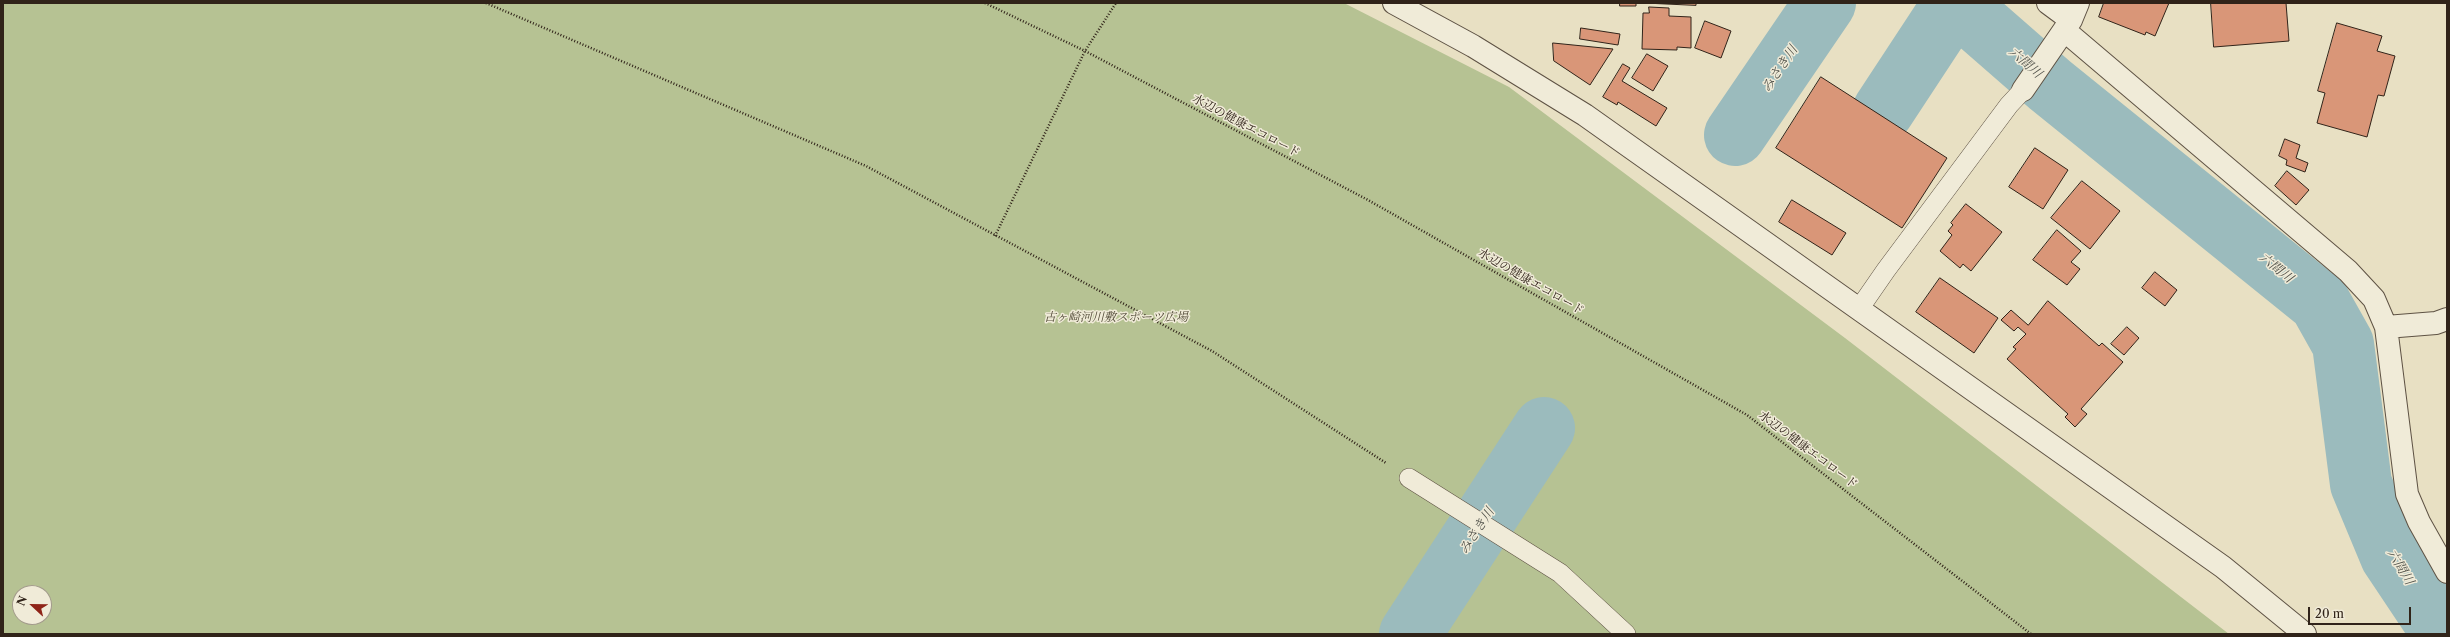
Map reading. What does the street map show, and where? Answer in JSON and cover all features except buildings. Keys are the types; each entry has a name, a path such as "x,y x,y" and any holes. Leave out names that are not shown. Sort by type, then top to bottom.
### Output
{"street":[{"path":"1394,3 1473,46 1585,115 2223,567 2306,634"},
{"path":"2048,3 2071,18 2348,272 2374,299 2386,327 2407,494 2419,522 2447,572"},
{"path":"2023,90 2071,18"},
{"path":"2386,327 2436,323 2447,319"}],"lane":[{"path":"1859,309 1886,270 2009,105 2023,90"},
{"path":"1409,478 1560,573 1626,634"}],"path":[{"path":"486,3 866,166 1212,351 1409,478"},
{"name":"水辺の健康エコロード","path":"985,3 1085,51 1368,200 1747,415 2031,634"},
{"path":"995,236 1085,51 1116,3"}],"green space":[{"name":"古ヶ崎河川敷スポーツ広場","path":"3,3 1344,3 1509,87 1845,338 2229,634 3,634"}],"waterway":[{"name":"みさき川","path":"1735,135 1825,3"},
{"path":"1883,111 1954,3"},
{"name":"六間川","path":"1956,3 2050,85 2320,303 2343,344 2361,484 2391,556 2443,634"},
{"name":"みさき川","path":"1410,634 1544,428"}]}
